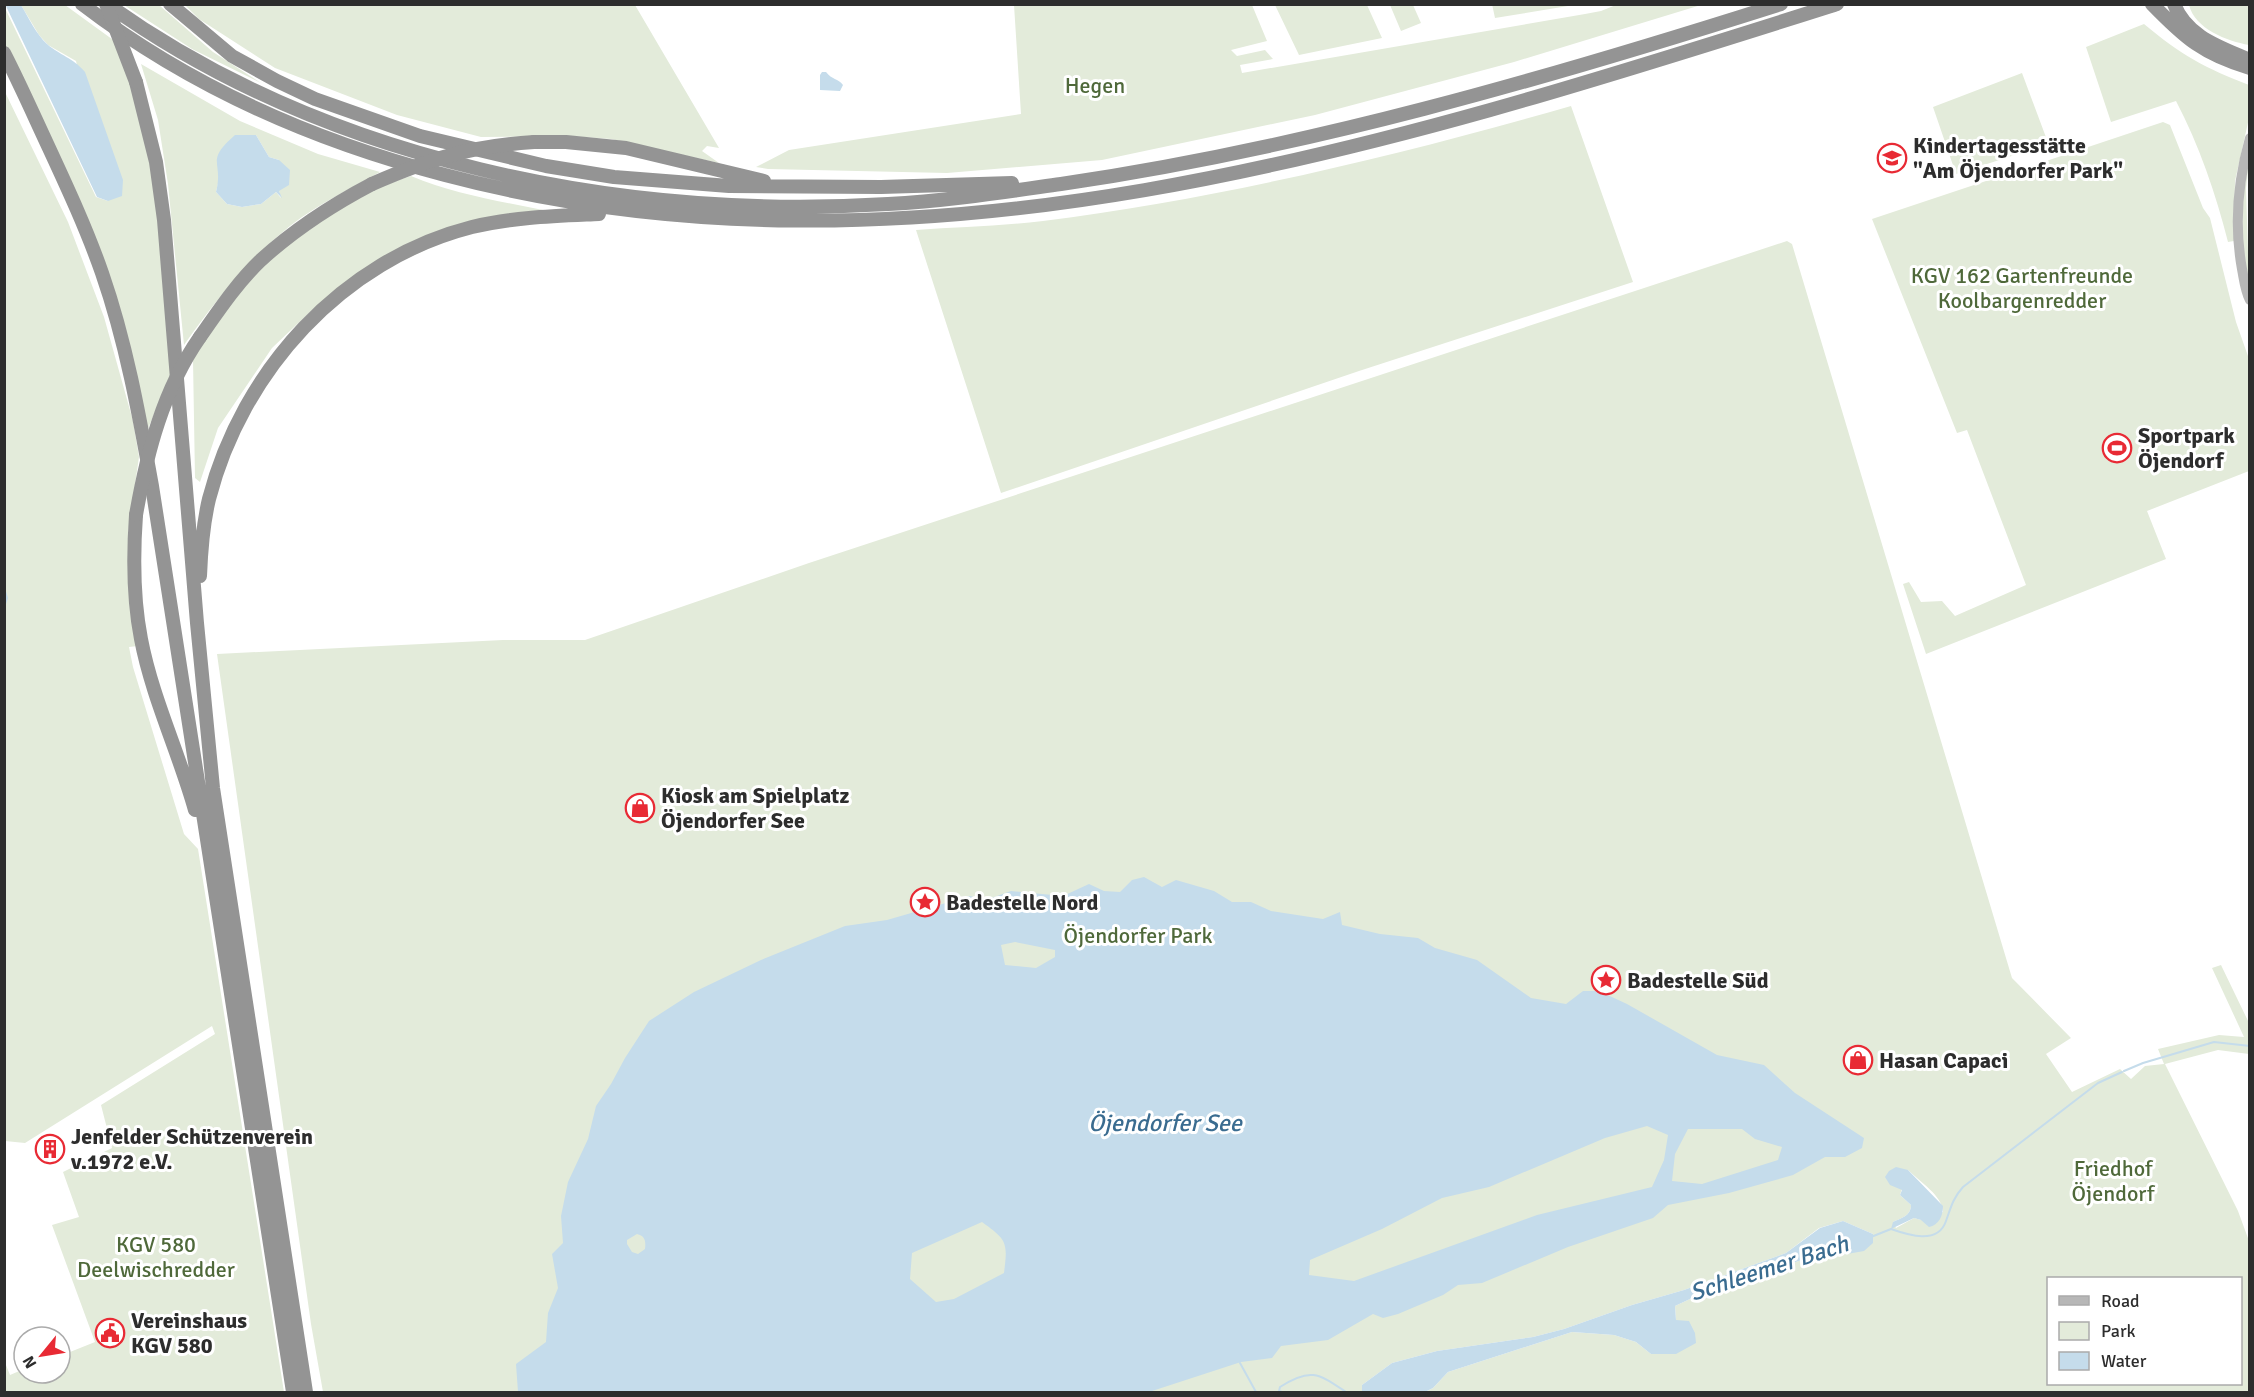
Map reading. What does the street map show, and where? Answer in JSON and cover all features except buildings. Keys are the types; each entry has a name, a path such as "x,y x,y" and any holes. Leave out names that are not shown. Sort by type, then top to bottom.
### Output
{"highway":[{"path":"82,4 120,33 200,80 263,113 408,166 502,190 632,212 756,221 886,219 1023,208 1158,189 1245,172 1446,122 1593,80 1837,4"},
{"path":"106,4 136,82 156,162 164,220 197,623 219,835 306,1392"},
{"path":"106,4 128,20 208,67 255,91 313,116 414,152 545,182 679,201 831,206 957,199 1088,180 1240,153 1493,91 1781,4"},
{"path":"170,4 232,56 315,99 420,136 536,164 614,177 718,186 955,186 1088,180"},
{"path":"2152,4 2189,40 2204,50 2232,63 2250,68"},
{"path":"2174,4 2179,16 2194,32 2215,45 2250,60"},
{"path":"4,53 34,111 102,273 120,333 139,412 293,1392"},
{"path":"2232,63 2250,76"},
{"path":"4,70 48,146"},
{"path":"214,882 188,786 158,699 141,640 135,600 136,515 158,418 184,360 230,295 260,261 296,230 330,207 372,184 446,155 478,148 534,142 566,142 626,148 787,186"},
{"path":"197,623 203,530 208,501 225,450 243,410 262,378 318,313 376,269 408,252 455,232 512,219 632,212"}],"main road":[{"path":"2250,138 2240,182 2238,218 2240,260 2250,300"}],"green space":[{"path":"1492,4 1574,4 1574,5 1495,18"},
{"path":"21,5 65,5 116,42 133,88 149,156 159,221 171,373 147,431 133,362 5,49 4,6 96,197 108,201 76,61 48,45 39,35"},
{"path":"124,5 159,5 213,52 261,83 192,49"},
{"path":"185,5 635,5 719,148 707,146 702,151 719,163 611,139 570,136 481,137 397,115 275,68 199,19"},
{"name":"Hegen","path":"1014,5 1252,5 1267,41 1231,50 1237,56 1265,50 1273,59 1240,65 1242,73 1585,14 1616,5 1701,5 1514,62 1315,115 1102,160 947,173 756,167 789,150 1021,114"},
{"path":"1275,5 1367,5 1382,38 1299,55"},
{"path":"1390,5 1413,5 1421,23 1401,31"},
{"path":"2189,5 2249,5 2249,45 2222,37 2205,27 2192,13"},
{"path":"2144,24 2194,60 2249,85 2249,118 2235,181 2234,241 2228,242 2206,170 2176,101 2111,122 2086,47"},
{"path":"141,64 240,121 318,154 380,172 312,211 275,239 233,282 184,345 168,184 158,120","holes":["256,135 269,157 279,160 281,198 276,192 261,204 242,207 227,204 216,192 219,179"]},
{"path":"2022,73 2047,140 2046,145 1956,174 1933,107"},
{"name":"KGV 580 Deelwischredder","path":"5,92 68,222 104,317 133,421 139,457 128,533 130,599 138,646 129,647 133,667 184,834 198,849 284,1392 5,1392 4,1360 10,1375 12,1374 12,1385 72,1385 72,1351 95,1342 52,1225 79,1217 63,1172 112,1148 101,1105 215,1034 212,1026 25,1143 5,1141"},
{"path":"1571,106 1633,282 1359,371 1001,493 916,230 1043,221 1110,212 1243,188 1440,142"},
{"name":"KGV 162 Gartenfreunde Koolbargenredder","path":"2163,122 2170,125 2203,208 2210,218 2236,322 2249,359 2249,471 2147,511 2166,559 1926,654 1903,584 1909,582 1921,602 1942,601 1955,616 2026,585 1967,430 1957,433 1872,219"},
{"path":"2249,162 2246,188 2249,286 2242,224 2244,193"},
{"path":"411,176 463,193 553,212 496,218 339,289 312,310 272,348 218,428 200,482 195,478 193,360 219,319 258,271 297,236 340,207"},
{"name":"Öjendorfer Park","path":"1787,241 1792,244 2012,978 2071,1038 2046,1054 2072,1092 2120,1069 2131,1079 2145,1066 2164,1064 2158,1049 2219,1035 2244,1037 2212,968 2221,965 2249,1023 2249,1054 2218,1050 2165,1064 2238,1211 2249,1241 2249,1392 1425,1392 1433,1388 1448,1372 1572,1332 1614,1335 1636,1342 1651,1354 1676,1320 1675,1306 1810,1257 1847,1254 1873,1234 1843,1221 1819,1228 1786,1253 1684,1290 1632,1305 1564,1329 1533,1337 1437,1351 1392,1363 1362,1385 1362,1392 323,1392 311,1324 217,654 503,640 585,640 809,563","holes":["1908,1170 1939,1200 1943,1212 1921,1220 1914,1218 1896,1228 1893,1222 1905,1216 1911,1209 1911,1205 1900,1195"]}],"water":[{"path":"5,4 21,5 43,40 85,72 123,180 122,196 108,201 97,197"},
{"path":"822,72 826,72 843,85 840,91 820,90"},
{"path":"235,135 256,135 269,157 279,160 290,170 289,185 279,191 282,198 276,192 261,204 242,207 227,204 216,192 217,157"},
{"name":"Öjendorfer See","path":"1144,877 1162,887 1176,880 1214,891 1232,902 1251,902 1271,911 1323,919 1340,912 1342,925 1380,934 1418,938 1435,948 1477,960 1531,998 1566,1004 1583,991 1599,991 1627,1004 1717,1055 1764,1065 1795,1093 1864,1138 1862,1148 1845,1157 1825,1157 1793,1175 1729,1193 1668,1205 1653,1218 1568,1247 1482,1283 1458,1285 1443,1295 1398,1314 1383,1318 1373,1314 1328,1340 1281,1346 1272,1358 1241,1362 1149,1392 518,1392 516,1364 546,1342 548,1313 558,1288 552,1254 563,1243 561,1216 568,1182 588,1139 596,1106 649,1021 694,992 761,960 845,926 887,920 970,896 986,900 1011,891 1063,896 1089,884 1104,891 1120,892 1132,880","holes":["1015,942 1055,950 1055,957 1036,968 1005,965 1001,945","1647,1126 1668,1135 1664,1160 1652,1187 1537,1215 1354,1281 1309,1275 1310,1260 1382,1229 1442,1198 1489,1187 1605,1138","1688,1129 1742,1129 1755,1139 1782,1147 1778,1160 1702,1184 1672,1181 1675,1154","982,1222 997,1233 1004,1243 1006,1254 1004,1273 954,1299 936,1302 910,1279 912,1253","637,1234 644,1239 645,1249 638,1254 632,1252 627,1240"]},
{"path":"1896,1167 1908,1170 1943,1206 1938,1222 1929,1227 1921,1220 1914,1218 1891,1229 1893,1222 1902,1218 1911,1209 1911,1205 1900,1195 1902,1190 1890,1185 1885,1177"},
{"path":"1843,1221 1873,1234 1873,1243 1864,1251 1810,1257 1675,1306 1676,1320 1689,1321 1695,1333 1696,1343 1676,1354 1651,1354 1636,1342 1614,1335 1572,1332 1448,1372 1433,1388 1425,1392 1362,1392 1362,1385 1392,1363 1437,1351 1533,1337 1564,1329 1632,1305 1684,1290 1786,1253 1820,1228"}],"waterway":[{"path":"4,588 7,598 4,607"},
{"name":"Schleemer Bach","path":"2124,1071 2214,1042 2250,1046"},
{"name":"Schleemer Bach","path":"1871,1237 1891,1229 1922,1236 1936,1233 1942,1228 1963,1187 2098,1083 2122,1072"},
{"path":"1240,1363 1256,1392"},
{"name":"Schleemer Bach","path":"1282,1392 1279,1391 1280,1387 1307,1375 1321,1377 1346,1392"}],"place":[{"name":"Kindertagesstätte \"Am Öjendorfer Park\"","path":"1892,158"},
{"name":"Sportpark Öjendorf","path":"2117,448"},
{"name":"Kiosk am Spielplatz Öjendorfer See","path":"640,808"},
{"name":"Badestelle Nord","path":"925,902"},
{"name":"Badestelle Süd","path":"1606,980"},
{"name":"Hasan Capaci","path":"1858,1060"},
{"name":"Jenfelder Schützenverein v.1972 e.V.","path":"50,1149"},
{"name":"Vereinshaus KGV 580","path":"110,1333"}],"park label":[{"name":"Friedhof Öjendorf","path":"2113,1180"}]}
